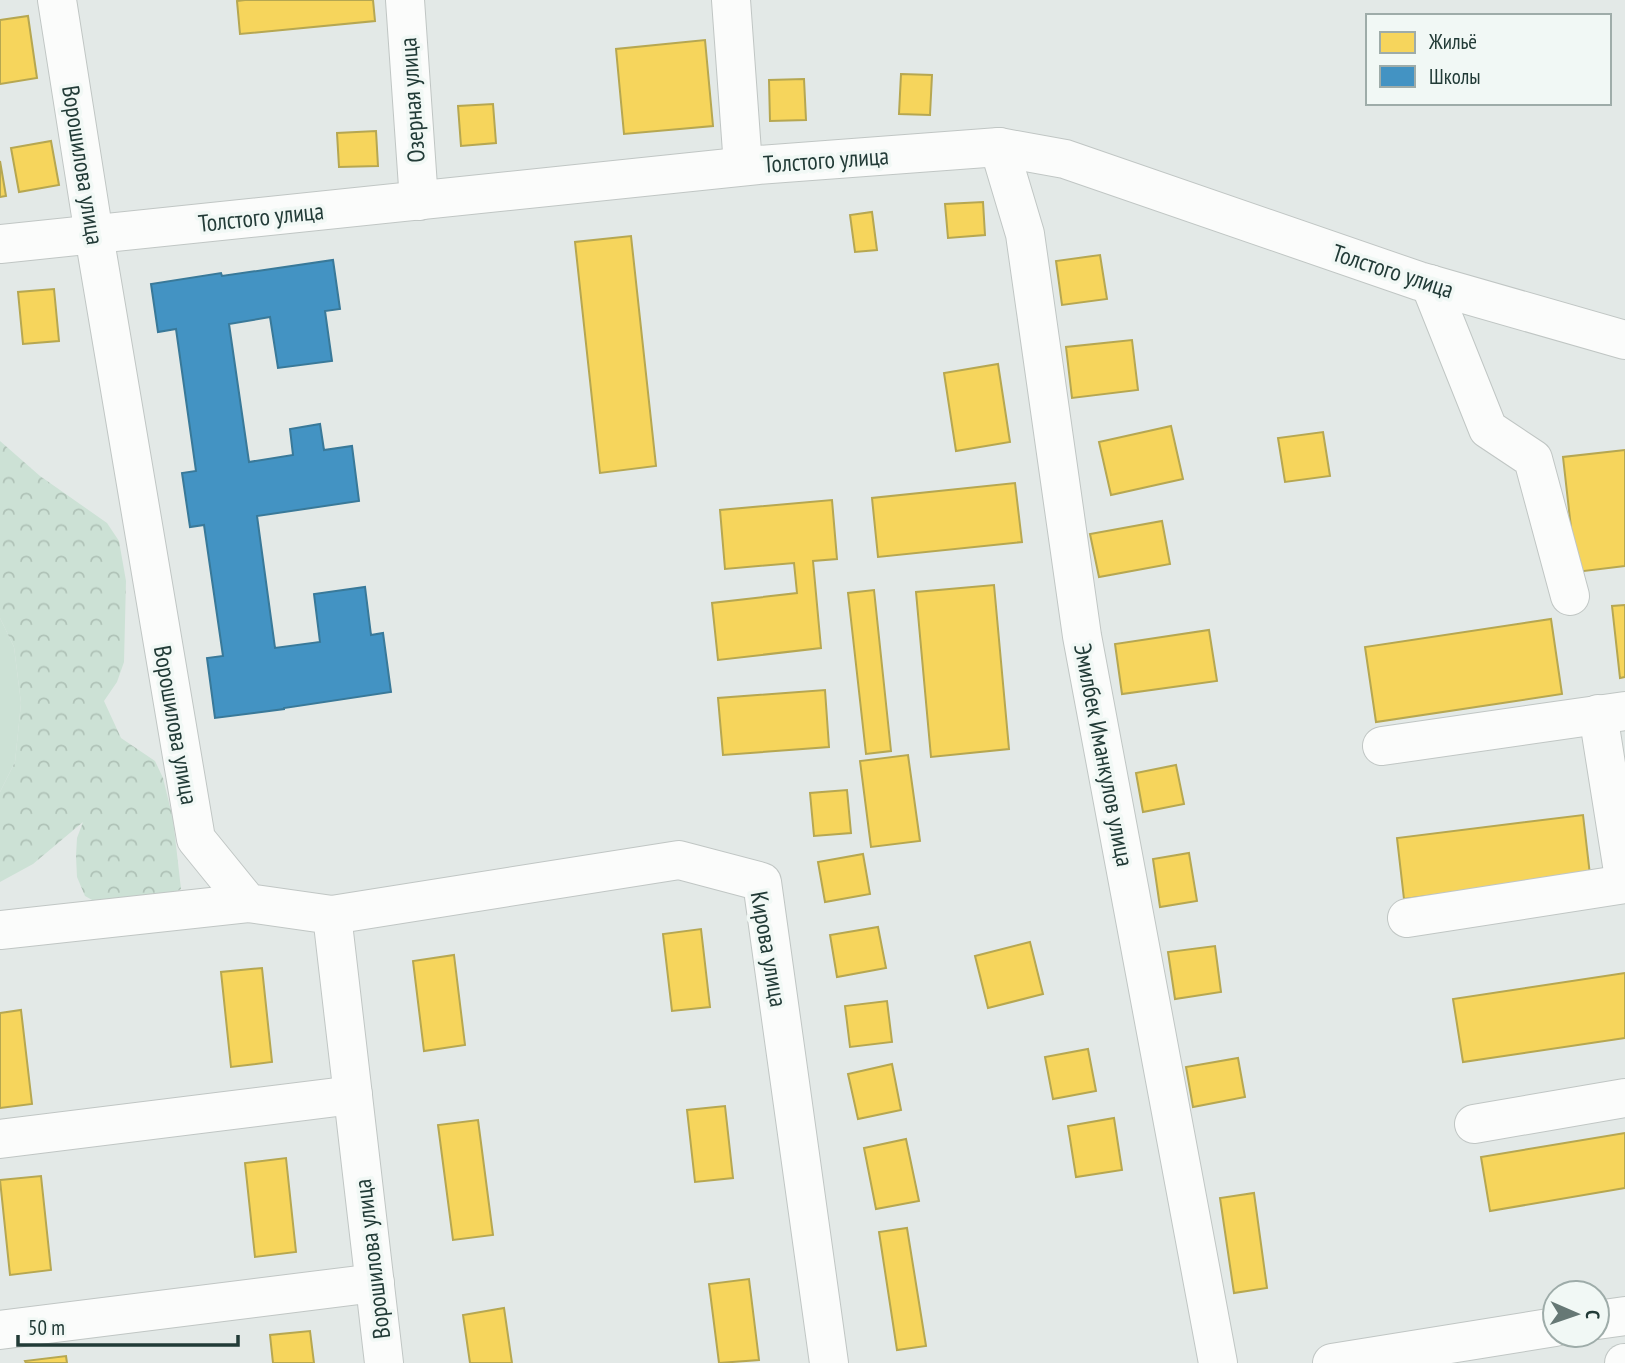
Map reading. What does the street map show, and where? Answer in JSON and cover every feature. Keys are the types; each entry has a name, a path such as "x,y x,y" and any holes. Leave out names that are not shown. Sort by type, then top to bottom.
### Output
{"street":[{"name":"Ворошилова улица","path":"57,0 93,234 196,839 248,903"},
{"name":"Озерная улица","path":"405,0 419,201"},
{"path":"731,0 743,166"},
{"name":"Толстого улица","path":"0,244 743,166 999,147 1065,159 1430,284 1625,340"},
{"name":"Эмилбек Иманкулов улица","path":"999,147 1025,234 1082,636 1218,1363"},
{"path":"1430,284 1488,429 1533,459 1570,596"},
{"path":"1382,746 1612,713 1625,884 1407,918"},
{"name":"Кирова улица","path":"332,915 679,860 762,882 829,1363"},
{"path":"0,930 248,903 332,915"},
{"name":"Ворошилова улица","path":"332,915 384,1363"},
{"path":"0,1139 353,1095"},
{"path":"1474,1124 1625,1098"},
{"path":"0,1330 375,1283"},
{"path":"1332,1363 1541,1329"}],"green space":[{"path":"0,441 40,476 107,523 119,541 126,581 124,662 117,682 104,701 121,738 155,761 163,778 173,819 181,889 146,909 103,906 85,896 77,877 76,856 77,838 83,822 33,864 0,882 0,792 15,762 21,703 14,647 0,618"},
{"path":"0,618 14,647 21,703 15,762 0,792"}],"building: Жильё":[{"path":"373,0 375,21 240,34 237,1"},
{"path":"28,16 37,78 0,84 0,20"},
{"path":"705,40 713,126 624,134 616,49"},
{"path":"901,74 932,75 930,115 899,114"},
{"path":"804,79 806,120 770,121 769,80"},
{"path":"493,104 496,143 461,146 458,106"},
{"path":"376,131 378,166 339,167 337,133"},
{"path":"51,141 59,185 19,192 11,148"},
{"path":"0,161 6,196 0,197"},
{"path":"983,202 985,235 948,238 945,204"},
{"path":"872,212 877,250 855,252 850,215"},
{"path":"631,236 656,466 600,473 575,242"},
{"path":"1100,255 1107,299 1062,305 1056,261"},
{"path":"54,289 59,341 23,344 18,292"},
{"path":"1132,340 1138,390 1072,398 1066,347"},
{"path":"998,364 1010,442 956,451 944,373"},
{"path":"1171,426 1183,479 1111,495 1099,442"},
{"path":"1323,432 1330,476 1285,482 1278,438"},
{"path":"1625,450 1625,566 1576,572 1563,457"},
{"path":"1015,483 1022,542 878,557 872,498"},
{"path":"832,500 837,559 813,561 821,648 718,660 712,603 797,593 794,563 725,569 720,510"},
{"path":"1162,521 1170,564 1099,577 1090,534"},
{"path":"994,585 1009,749 931,757 916,592"},
{"path":"874,590 891,751 866,754 848,593"},
{"path":"1625,605 1625,677 1620,678 1612,606"},
{"path":"1551,619 1562,694 1376,722 1365,647"},
{"path":"1209,630 1217,681 1122,694 1115,644"},
{"path":"825,690 829,747 723,755 718,698"},
{"path":"908,755 920,841 871,847 860,761"},
{"path":"1176,765 1184,804 1143,812 1136,773"},
{"path":"847,790 851,833 814,836 810,793"},
{"path":"1583,815 1590,875 1404,899 1397,838"},
{"path":"1189,853 1197,901 1160,907 1153,859"},
{"path":"863,854 870,894 825,902 818,862"},
{"path":"878,927 886,968 837,977 830,935"},
{"path":"701,929 710,1007 672,1011 663,934"},
{"path":"1030,942 1043,994 988,1008 975,956"},
{"path":"1215,946 1221,992 1175,999 1168,952"},
{"path":"454,955 465,1045 424,1051 413,961"},
{"path":"262,968 272,1062 231,1067 221,972"},
{"path":"1625,973 1625,1038 1463,1062 1453,999"},
{"path":"887,1001 892,1042 850,1047 845,1006"},
{"path":"21,1010 32,1104 0,1108 0,1013"},
{"path":"1088,1049 1096,1091 1053,1099 1045,1057"},
{"path":"1238,1058 1245,1097 1193,1107 1186,1067"},
{"path":"892,1064 901,1110 858,1119 848,1074"},
{"path":"725,1106 733,1178 695,1182 687,1110"},
{"path":"1114,1118 1122,1170 1076,1177 1068,1126"},
{"path":"478,1120 493,1235 453,1240 438,1125"},
{"path":"1625,1133 1625,1188 1490,1211 1481,1157"},
{"path":"906,1139 919,1201 876,1209 864,1148"},
{"path":"286,1158 296,1252 255,1257 245,1163"},
{"path":"41,1176 51,1270 10,1275 0,1180"},
{"path":"1254,1193 1267,1288 1234,1293 1220,1198"},
{"path":"907,1228 926,1346 897,1350 879,1232"},
{"path":"749,1279 759,1360 719,1363 709,1284"},
{"path":"504,1308 512,1363 470,1363 463,1315"},
{"path":"310,1331 314,1363 273,1363 270,1335"},
{"path":"66,1356 67,1363 25,1361"}],"building: Школы":[{"path":"333,260 340,309 325,311 332,361 278,368 270,317 229,324 249,462 293,455 290,429 320,424 324,450 352,446 359,501 257,516 275,648 320,642 314,594 365,587 371,635 383,633 391,692 215,718 207,658 223,656 204,525 190,527 182,473 196,471 176,329 158,332 151,284"}]}
